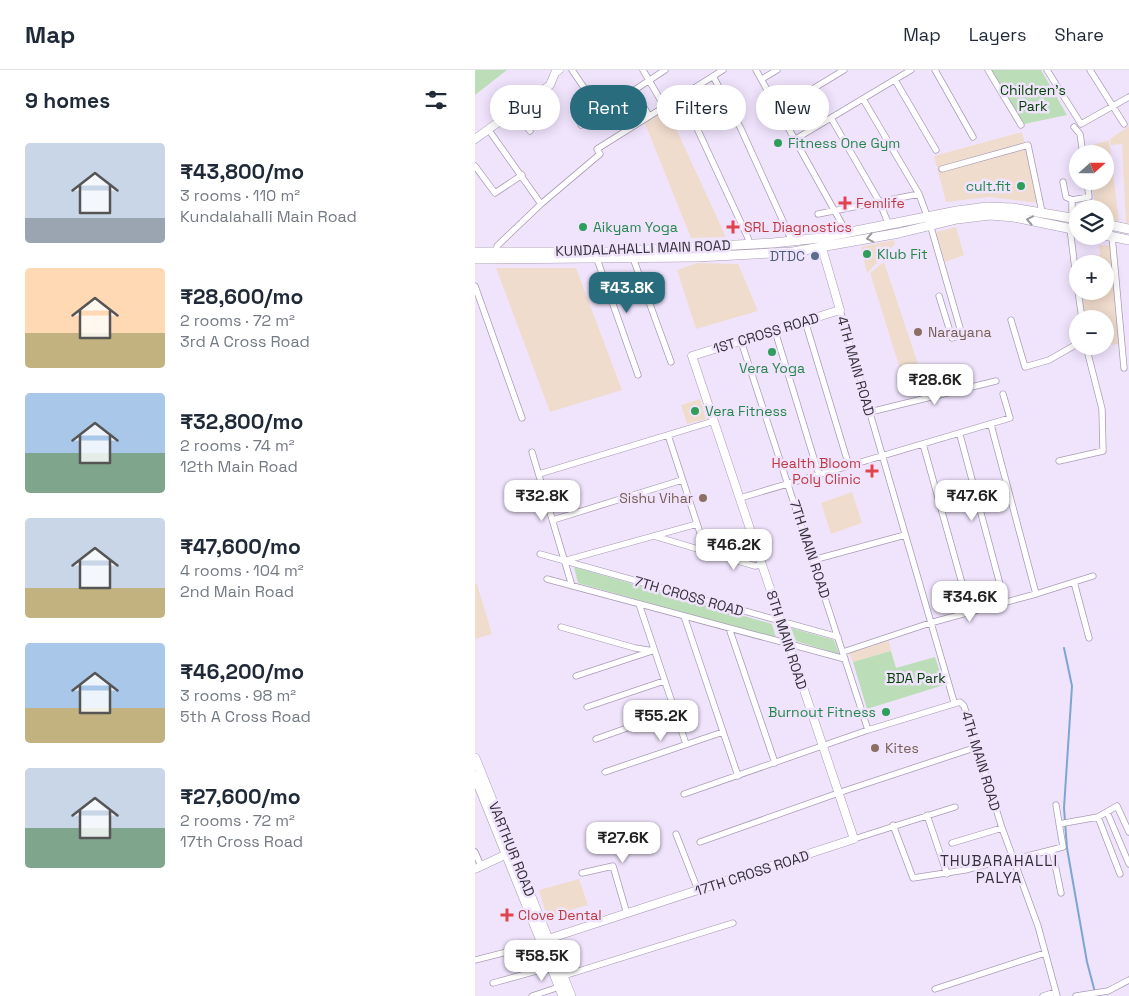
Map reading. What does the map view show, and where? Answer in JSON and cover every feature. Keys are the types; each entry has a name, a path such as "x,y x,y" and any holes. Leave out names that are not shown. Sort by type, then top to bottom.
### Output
{"main road":[{"name":"KUNDALAHALLI MAIN ROAD","path":"475,259 597,259 748,255 822,248 987,207 1013,208 1069,218"},
{"name":"KUNDALAHALLI MAIN ROAD","path":"475,252 607,252 791,241 889,225 990,215 1014,217 1069,228"},
{"path":"1114,226 1129,229"},
{"path":"1114,236 1129,240"},
{"name":"VARTHUR ROAD","path":"475,758 545,941 571,996"},
{"name":"VARTHUR ROAD","path":"475,778 510,852"},
{"name":"VARTHUR ROAD","path":"545,941 551,967 561,992"}],"street":[{"path":"550,85 555,73 559,70"},
{"path":"572,70 582,85"},
{"path":"643,70 657,94"},
{"path":"642,85 665,70"},
{"path":"699,85 723,70"},
{"path":"757,70 765,85"},
{"path":"762,79 777,70"},
{"path":"819,85 844,70"},
{"path":"794,140 895,80 902,72 911,70"},
{"path":"935,70 973,137"},
{"path":"988,70 1021,125"},
{"path":"1047,70 1076,124 1082,145"},
{"path":"1090,70 1124,124"},
{"path":"713,76 741,129 790,234 791,241"},
{"path":"895,80 937,150"},
{"path":"1076,124 1085,124 1129,97"},
{"path":"863,99 919,194 929,220 962,335 952,338 939,296"},
{"path":"497,252 497,246 541,204 600,154 597,149 657,111"},
{"path":"647,113 649,116"},
{"path":"831,118 879,201 889,225"},
{"path":"475,139 488,129 541,204"},
{"path":"697,130 748,238 749,244"},
{"path":"789,130 847,233"},
{"path":"942,169 1028,145 1042,212"},
{"path":"475,166 495,193 522,175"},
{"path":"1063,182 1066,197 1072,200 1089,197 1088,190"},
{"path":"818,214 919,194"},
{"path":"1110,245 1124,368"},
{"name":"4TH MAIN ROAD","path":"822,248 954,702 959,702 965,706 1002,828 1038,926 1056,994"},
{"path":"633,258 671,362"},
{"path":"597,259 638,375"},
{"path":"475,286 522,418"},
{"name":"1ST CROSS ROAD","path":"692,356 840,310"},
{"path":"1011,320 1025,366 1049,360 1069,349"},
{"path":"805,321 849,466"},
{"path":"775,331 819,475"},
{"name":"7TH MAIN ROAD","path":"741,340 868,730"},
{"path":"1059,462 1103,451 1102,408 1088,355"},
{"name":"8TH MAIN ROAD","path":"692,356 853,839"},
{"path":"870,412 996,381"},
{"path":"740,498 959,435 1010,418 1003,394"},
{"path":"539,474 714,421"},
{"path":"991,425 1036,594"},
{"path":"668,435 706,551"},
{"path":"959,435 1005,603"},
{"path":"923,444 970,612"},
{"path":"532,452 572,586"},
{"path":"553,520 683,480"},
{"path":"565,561 697,524"},
{"path":"813,560 905,534"},
{"path":"654,536 755,566 762,564"},
{"name":"7TH CROSS ROAD","path":"540,554 838,637"},
{"path":"843,652 930,623 1074,584 1093,576"},
{"path":"547,579 845,659"},
{"path":"1074,584 1089,638"},
{"path":"639,604 686,744"},
{"path":"684,616 737,776"},
{"path":"561,627 635,648 654,651"},
{"path":"729,628 775,763"},
{"path":"576,676 654,651"},
{"path":"587,707 664,681"},
{"path":"684,794 954,702"},
{"path":"596,739 675,711"},
{"path":"605,772 723,732"},
{"path":"700,842 838,793 977,747"},
{"path":"893,825 913,878 947,874 1063,847 1063,823 1056,805"},
{"path":"1063,823 1098,817 1117,806 1129,832"},
{"name":"17TH CROSS ROAD","path":"545,941 893,825 955,807"},
{"path":"1107,812 1129,864"},
{"path":"927,815 947,874"},
{"path":"1098,817 1120,874"},
{"path":"952,843 1002,828"},
{"path":"676,834 698,890"},
{"path":"1052,850 1061,893"},
{"path":"475,852 478,868 510,852"},
{"path":"582,873 613,866 627,914"},
{"path":"563,976 733,923"},
{"path":"475,960 545,941"},
{"path":"935,990 1045,953"},
{"path":"493,983 551,967"},
{"path":"1076,996 1108,991 1129,980"},
{"path":"532,996 561,992"},
{"path":"1043,996 1056,994"}],"shaded area":[{"path":"657,113 657,130 677,130 726,237 691,238 647,128 647,119"},
{"path":"1129,126 1129,223 1126,223 1122,144 1111,145 1110,139"},
{"path":"1022,132 1039,203 989,197 946,202 934,156"},
{"path":"1109,140 1110,145 1093,145"},
{"path":"1114,180 1119,221 1114,220 1114,200 1094,200 1093,190 1114,190"},
{"path":"956,227 964,255 945,262 936,232"},
{"path":"894,240 895,244 867,273 861,247"},
{"path":"1099,245 1110,246 1111,255 1100,255"},
{"path":"884,262 919,367 901,372 870,273"},
{"path":"697,263 738,264 758,311 696,329 677,270"},
{"path":"496,268 576,268 622,390 550,412"},
{"path":"1114,290 1119,344 1114,344 1114,310 1084,310 1083,300 1114,300"},
{"path":"700,399 706,419 687,424 681,405"},
{"path":"852,492 862,523 831,534 821,503"},
{"path":"475,584 477,584 492,634 475,639"},
{"path":"889,641 891,651 853,662 849,653"},
{"path":"579,879 588,905 547,917 539,890"}],"green space":[{"path":"475,70 507,70 475,95"},
{"name":"Children's Park","path":"992,70 1041,70 1067,115 1024,124"},
{"path":"574,567 772,624 776,638 578,583"},
{"path":"791,628 834,640 839,654 796,641"},
{"name":"BDA Park","path":"891,651 896,668 935,657 944,685 867,709 853,662"}],"waterway":[{"path":"1064,648 1072,686 1064,808 1067,848 1087,962 1096,996"}],"place":[{"name":"Fitness One Gym","path":"778,143"},
{"name":"cult.fit","path":"1021,186"},
{"name":"Femlife","path":"845,203"},
{"name":"Aikyam Yoga","path":"583,227"},
{"name":"SRL Diagnostics","path":"733,227"},
{"name":"Klub Fit","path":"867,254"},
{"name":"DTDC","path":"815,256"},
{"name":"Narayana","path":"918,332"},
{"name":"Vera Yoga","path":"772,352"},
{"name":"Vera Fitness","path":"695,411"},
{"name":"Health Bloom Poly Clinic","path":"872,471"},
{"name":"Sishu Vihar","path":"703,498"},
{"name":"Burnout Fitness","path":"886,712"},
{"name":"Kites","path":"875,748"},
{"name":"Clove Dental","path":"507,915"}],"district":[{"name":"THUBARAHALLI PALYA","path":"999,868"}]}
